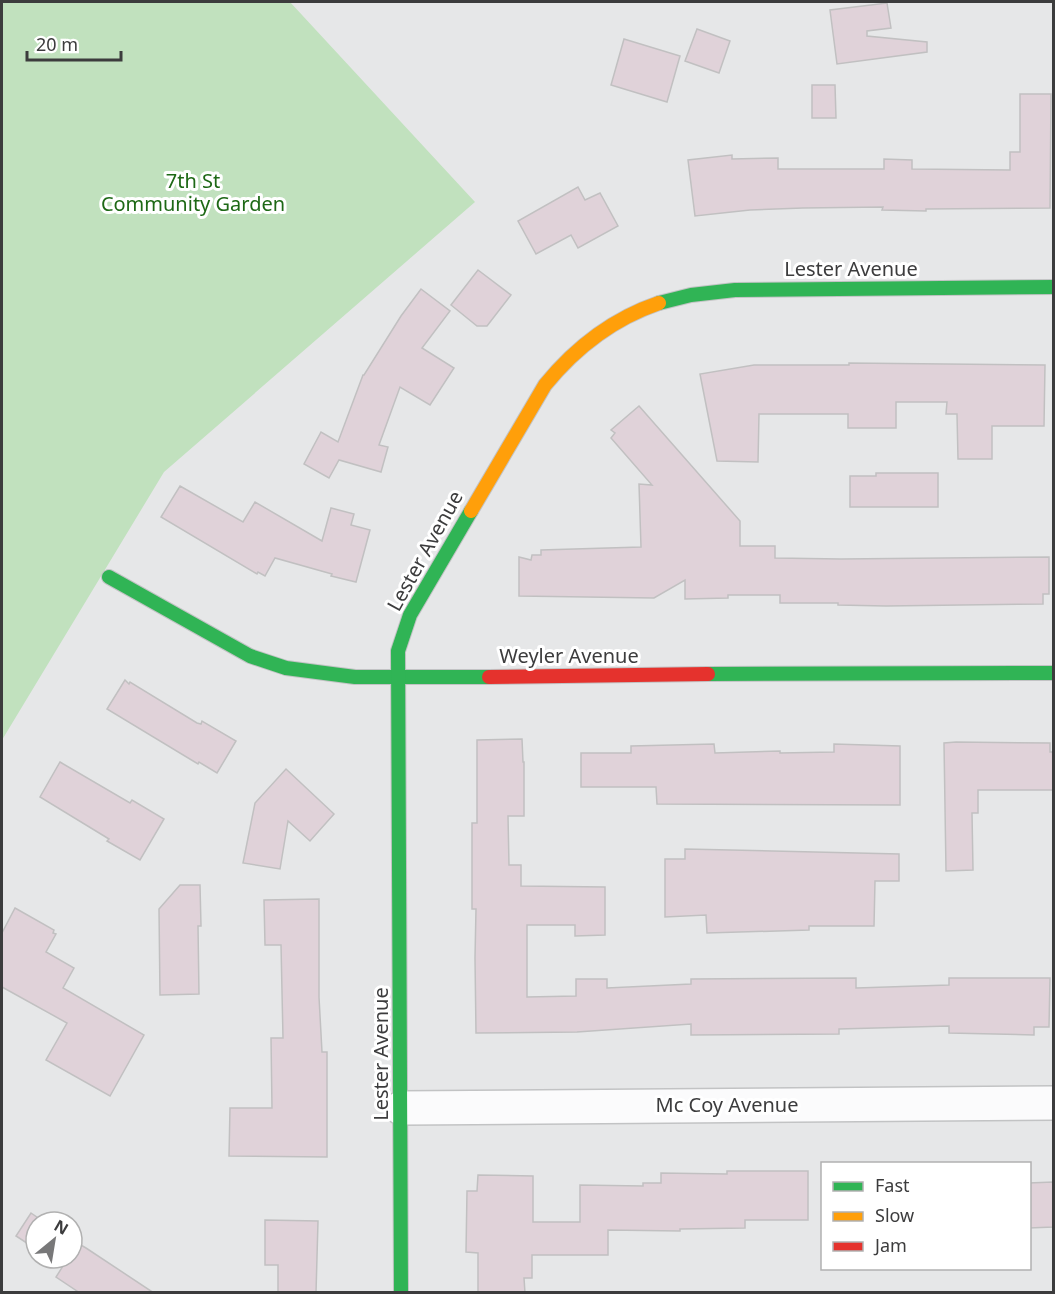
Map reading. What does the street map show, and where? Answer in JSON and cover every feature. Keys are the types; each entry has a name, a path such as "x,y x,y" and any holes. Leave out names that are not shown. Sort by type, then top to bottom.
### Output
{"street":[{"name":"Lester Avenue","path":"401,1293 399,651 402,633 410,615 545,385 560,365 580,345 602,329 656,303 686,296 735,290 1053,287"},
{"name":"Weyler Avenue","path":"109,577 250,656 286,668 313,673 398,678 819,672 1053,673"},
{"name":"Mc Coy Avenue","path":"401,1108 1053,1103"}],"green space":[{"name":"7th St Community Garden","path":"2,2 290,2 475,202 164,472 2,740"}],"building":[{"path":"887,3 891,28 867,31 867,36 927,42 927,52 837,64 830,10"},
{"path":"697,29 730,41 719,73 685,61"},
{"path":"624,39 680,56 667,102 611,85"},
{"path":"812,85 835,85 836,118 812,118"},
{"path":"1020,94 1051,94 1050,208 926,209 926,211 882,210 883,207 803,208 750,210 695,216 688,160 732,155 732,159 778,158 778,169 884,169 884,159 912,160 912,169 1010,170 1010,152 1020,152"},
{"path":"578,187 585,200 600,193 618,226 578,248 571,235 536,254 518,221"},
{"path":"478,270 511,295 487,326 477,326 451,305"},
{"path":"421,289 450,311 422,348 454,368 430,405 400,387 379,445 388,447 381,472 339,460 329,478 304,464 321,432 338,442 363,375"},
{"path":"849,363 1045,365 1044,426 992,426 992,459 958,459 957,414 946,414 947,402 896,402 896,428 848,428 848,414 759,414 758,462 717,461 700,374 754,365 849,365"},
{"path":"639,406 740,521 740,546 775,546 775,558 1049,557 1049,594 1043,594 1043,604 886,606 780,603 780,595 728,595 728,598 685,599 685,580 654,598 519,596 519,557 531,560 532,555 541,555 541,550 641,547 639,484 652,485 611,438 615,433 611,430"},
{"path":"876,473 938,473 938,507 850,507 850,476 876,476"},
{"path":"180,486 243,522 255,502 322,541 331,508 354,514 351,525 370,530 356,582 275,558 265,576 258,572 257,574 161,517"},
{"path":"125,680 197,723 201,724 202,721 236,741 217,773 107,709"},
{"path":"522,739 524,816 508,816 509,865 521,865 521,886 605,887 605,935 575,936 575,925 527,925 527,997 576,996 576,979 607,979 607,988 691,984 691,979 856,978 856,988 949,985 949,978 1050,978 1049,1027 1034,1027 1034,1035 949,1033 949,1026 839,1029 839,1034 691,1035 691,1024 577,1032 476,1033 476,909 472,909 472,823 477,823 477,740"},
{"path":"944,743 1050,743 1050,752 1053,752 1053,790 978,790 978,813 972,813 973,870 946,871"},
{"path":"714,744 715,753 834,752 834,744 900,746 900,805 657,804 656,787 581,787 581,753 631,753 631,746"},
{"path":"60,762 130,803 132,800 164,819 140,860 40,797"},
{"path":"286,769 334,814 310,841 288,821 280,869 243,863 255,803"},
{"path":"685,849 899,854 899,881 875,881 874,926 809,926 809,930 707,933 706,915 665,917 665,859 685,859"},
{"path":"180,885 200,885 199,994 160,995 159,909"},
{"path":"319,899 319,997 322,1052 327,1052 327,1157 229,1156 230,1108 272,1108 271,1038 283,1038 281,945 265,945 264,900"},
{"path":"15,908 54,930 53,933 56,934 46,952 74,968 63,988 144,1035 110,1096 46,1060 67,1023 2,987 2,933"},
{"path":"727,1171 808,1171 808,1220 745,1220 745,1228 680,1229 680,1231 608,1230 608,1255 532,1255 532,1278 524,1278 525,1293 478,1293 478,1253 466,1252 467,1191 477,1191 478,1175 533,1176 533,1222 580,1222 580,1185 643,1186 643,1183 661,1183 661,1173 727,1174"},
{"path":"1053,1182 1053,1227 1031,1228 1031,1183"},
{"path":"265,1220 318,1221 316,1293 278,1293 278,1265 265,1265"},
{"path":"24,1224 24,1241 16,1236"},
{"path":"84,1247 154,1293 80,1293 56,1277 60,1270 84,1270"}],"traffic: fast":[{"path":"659,303 691,295 735,290 1054,287"},
{"path":"401,1292 398,651 410,615 471,511"},
{"path":"109,577 250,656 286,668 355,677 489,677"},
{"path":"708,674 1054,673"}],"traffic: slow":[{"path":"471,511 545,385 557,371 569,358 610,326 659,303"}],"traffic: jam":[{"path":"489,677 708,674"}]}
